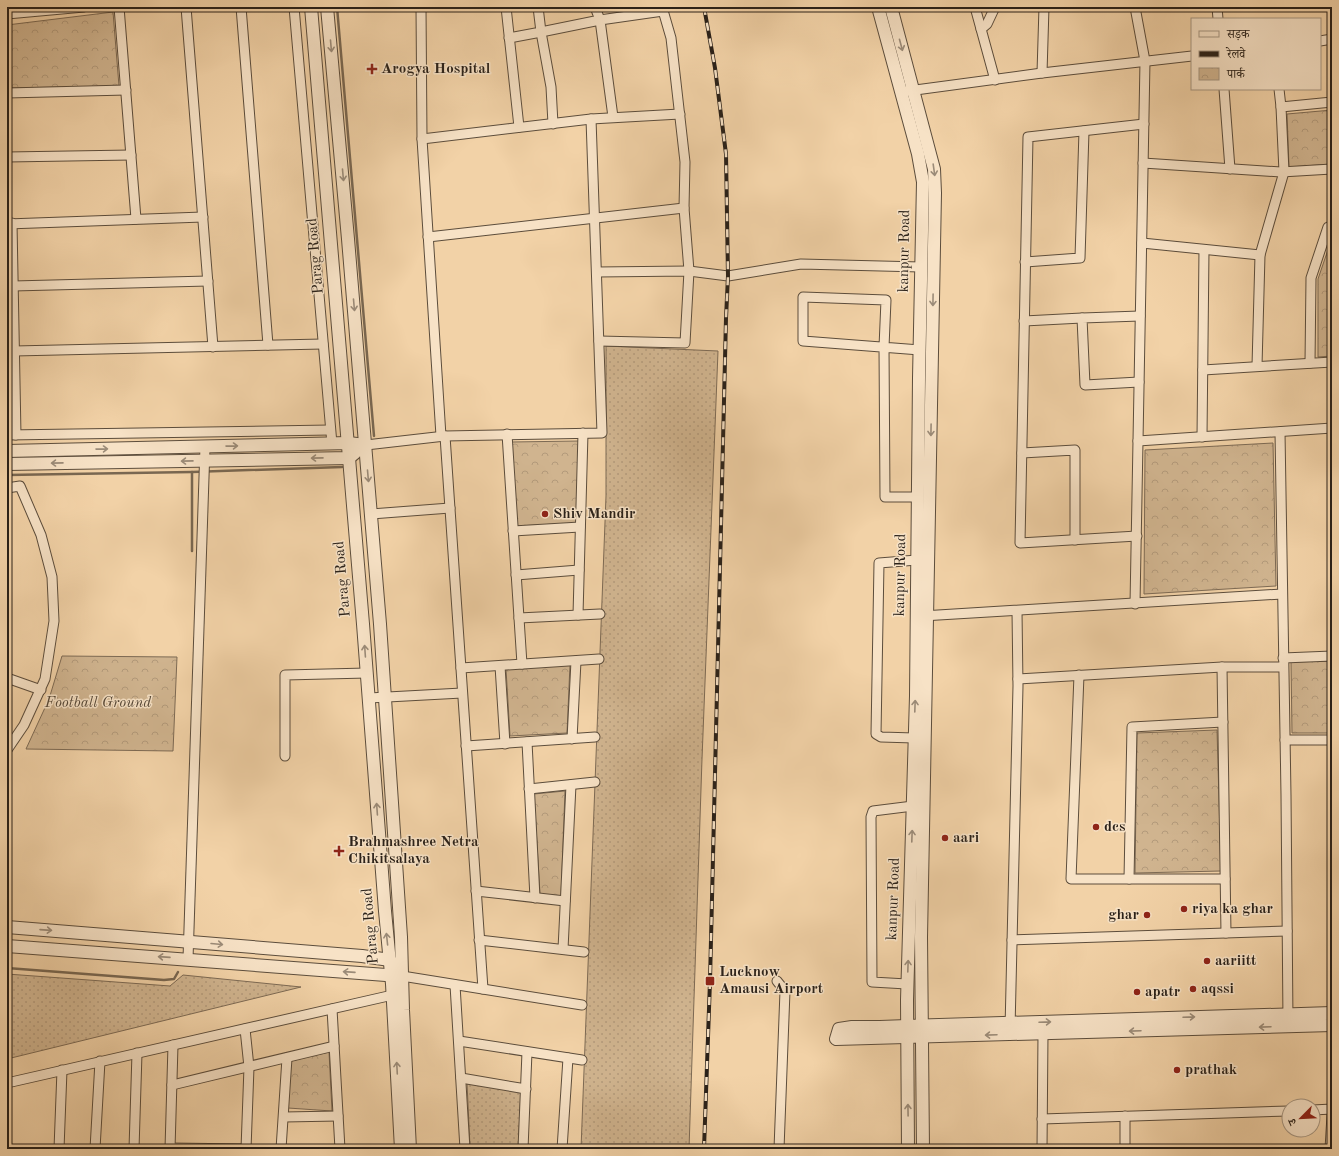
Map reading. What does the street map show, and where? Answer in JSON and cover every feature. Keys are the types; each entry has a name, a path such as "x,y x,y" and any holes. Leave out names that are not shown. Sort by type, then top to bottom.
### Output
{"street":[{"path":"7,14 79,7"},
{"path":"119,7 136,219"},
{"path":"186,7 213,347"},
{"path":"241,7 268,346"},
{"path":"294,7 332,444"},
{"name":"Parag Road","path":"311,7 367,673 384,911 390,960"},
{"name":"Parag Road","path":"327,7 366,445 385,697 401,937 397,976 410,1149"},
{"path":"421,7 422,139 428,237 450,508 482,989"},
{"path":"506,7 519,127"},
{"path":"538,7 551,87 553,124"},
{"path":"595,7 600,20 613,118"},
{"name":"kanpur Road","path":"878,7 907,91 923,182 917,560 922,616 914,738 907,1031 908,1149"},
{"path":"891,7 907,91 934,169 935,193 932,372 922,616 921,929 923,1149"},
{"path":"975,7 995,80"},
{"path":"981,29 987,24 995,7"},
{"path":"1042,73 1044,7"},
{"path":"1135,7 1145,61 1135,604"},
{"path":"1217,7 1218,18"},
{"path":"509,38 663,9 671,38 685,162 684,208 689,271 685,343 599,341"},
{"path":"1321,41 1332,39"},
{"path":"907,91 1042,73 1191,56"},
{"path":"7,93 126,90"},
{"path":"1224,90 1230,168"},
{"path":"1257,366 1260,255 1284,172 1279,90"},
{"path":"1281,107 1332,102"},
{"path":"422,139 591,119 680,114"},
{"path":"7,451 348,443 366,445 443,436 602,433 591,119"},
{"path":"1136,536 1020,543 1028,138 1144,124"},
{"path":"1026,262 1080,258 1084,131"},
{"path":"7,157 131,155"},
{"path":"1143,163 1284,172 1332,169"},
{"path":"428,237 684,208"},
{"path":"203,217 9,223 13,286 14,351 11,435 330,430"},
{"path":"1310,363 1311,278 1328,227 1332,226"},
{"path":"1142,243 1260,255"},
{"path":"1202,437 1204,250"},
{"path":"596,272 689,271 728,276 801,264 921,267"},
{"path":"13,286 208,281"},
{"path":"918,497 886,497 884,347 886,300 803,296 803,341 884,347 920,350"},
{"path":"1024,321 1140,316"},
{"path":"1082,318 1085,384 1139,382"},
{"path":"14,351 323,344"},
{"path":"1203,370 1332,362"},
{"path":"919,369 932,372"},
{"path":"1138,441 1332,428"},
{"path":"1280,432 1288,1020"},
{"path":"578,615 583,433"},
{"path":"506,434 522,664"},
{"path":"7,464 349,458 366,445"},
{"path":"188,959 205,446"},
{"path":"1022,453 1075,450 1075,540"},
{"path":"7,488 20,486 41,535 52,576 54,621 45,679 24,725 7,750"},
{"path":"371,514 450,508"},
{"path":"513,531 580,527"},
{"path":"914,738 881,737 876,734 879,563 917,560"},
{"path":"516,576 579,570"},
{"path":"922,616 1282,594"},
{"path":"1010,1029 1018,679 1018,611"},
{"path":"519,618 600,614"},
{"path":"1018,679 1222,667 1332,656"},
{"path":"460,668 598,659"},
{"path":"572,739 576,661"},
{"path":"500,666 505,744"},
{"path":"1222,667 1226,933"},
{"path":"285,756 285,675 367,673"},
{"path":"1079,675 1071,880 1225,879"},
{"path":"7,678 40,690"},
{"path":"369,698 462,693"},
{"path":"1129,879 1132,727 1223,722"},
{"path":"466,746 595,737"},
{"path":"1285,740 1332,740"},
{"path":"527,742 535,898"},
{"path":"529,788 595,782"},
{"path":"563,950 571,785"},
{"path":"908,984 872,982 871,817 873,811 913,806"},
{"path":"476,891 565,901"},
{"path":"7,927 362,956 390,960 397,976"},
{"path":"1012,940 1287,931"},
{"path":"479,940 584,952"},
{"path":"7,946 397,976 582,1005"},
{"path":"777,982 785,991 779,1149"},
{"path":"455,985 465,1149"},
{"path":"7,1083 398,994"},
{"name":"Parag Road","path":"398,994 402,1149"},
{"path":"332,1009 340,1149"},
{"path":"1010,1029 1043,1034 1288,1020 1332,1013"},
{"path":"907,1031 1288,1020 1332,1025"},
{"path":"173,1045 170,1149 248,1149 249,1066 245,1029"},
{"path":"1042,1149 1043,1034"},
{"path":"459,1041 582,1060"},
{"path":"172,1085 334,1046"},
{"path":"523,1149 528,1052"},
{"path":"134,1149 137,1053"},
{"path":"281,1149 287,1058"},
{"path":"562,1149 568,1058"},
{"path":"96,1149 100,1061"},
{"path":"59,1149 62,1070"},
{"path":"461,1078 526,1090"},
{"path":"1321,1110 1332,1109"},
{"path":"1042,1119 1281,1111"},
{"path":"1330,1149 1332,1115"},
{"path":"284,1117 338,1116"},
{"path":"1125,1149 1126,1116"}],"green space":[{"path":"113,12 119,86 7,88 7,25"},
{"path":"1332,110 1332,164 1289,167 1287,114"},
{"path":"1332,238 1332,356 1318,357 1318,279"},
{"path":"606,346 718,351 689,1149 581,1149 606,496"},
{"path":"579,441 577,523 516,526 511,442"},
{"path":"1273,443 1276,586 1144,594 1145,450"},
{"name":"Football Ground","path":"62,656 177,657 173,751 26,749 49,699"},
{"path":"1332,661 1332,733 1292,733 1291,662"},
{"path":"570,664 567,733 510,736 506,669"},
{"path":"1217,730 1221,871 1135,873 1137,733"},
{"path":"565,791 561,896 540,894 534,794"},
{"path":"7,974 170,986 183,975 301,987 7,1059"},
{"path":"329,1052 332,1111 288,1108 291,1061"},
{"path":"467,1083 521,1092 518,1149 470,1147"}],"waterway":[{"path":"337,7 374,436"},
{"path":"7,475 192,472 342,467"},
{"path":"192,472 192,551"},
{"path":"7,968 164,980 174,979 178,972"}],"railway":[{"path":"704,7 715,68 726,154 728,276 710,981 704,1149"}],"place":[{"name":"Arogya Hospital","path":"372,69"},
{"name":"Shiv Mandir","path":"545,514"},
{"name":"dcs","path":"1096,827"},
{"name":"aari","path":"945,838"},
{"name":"Brahmashree Netra Chikitsalaya","path":"339,851"},
{"name":"riya ka ghar","path":"1184,909"},
{"name":"ghar","path":"1147,915"},
{"name":"aariitt","path":"1207,961"},
{"name":"Lucknow Amausi Airport","path":"710,981"},
{"name":"aqssi","path":"1193,989"},
{"name":"apatr","path":"1137,992"},
{"name":"prathak","path":"1177,1070"}]}
